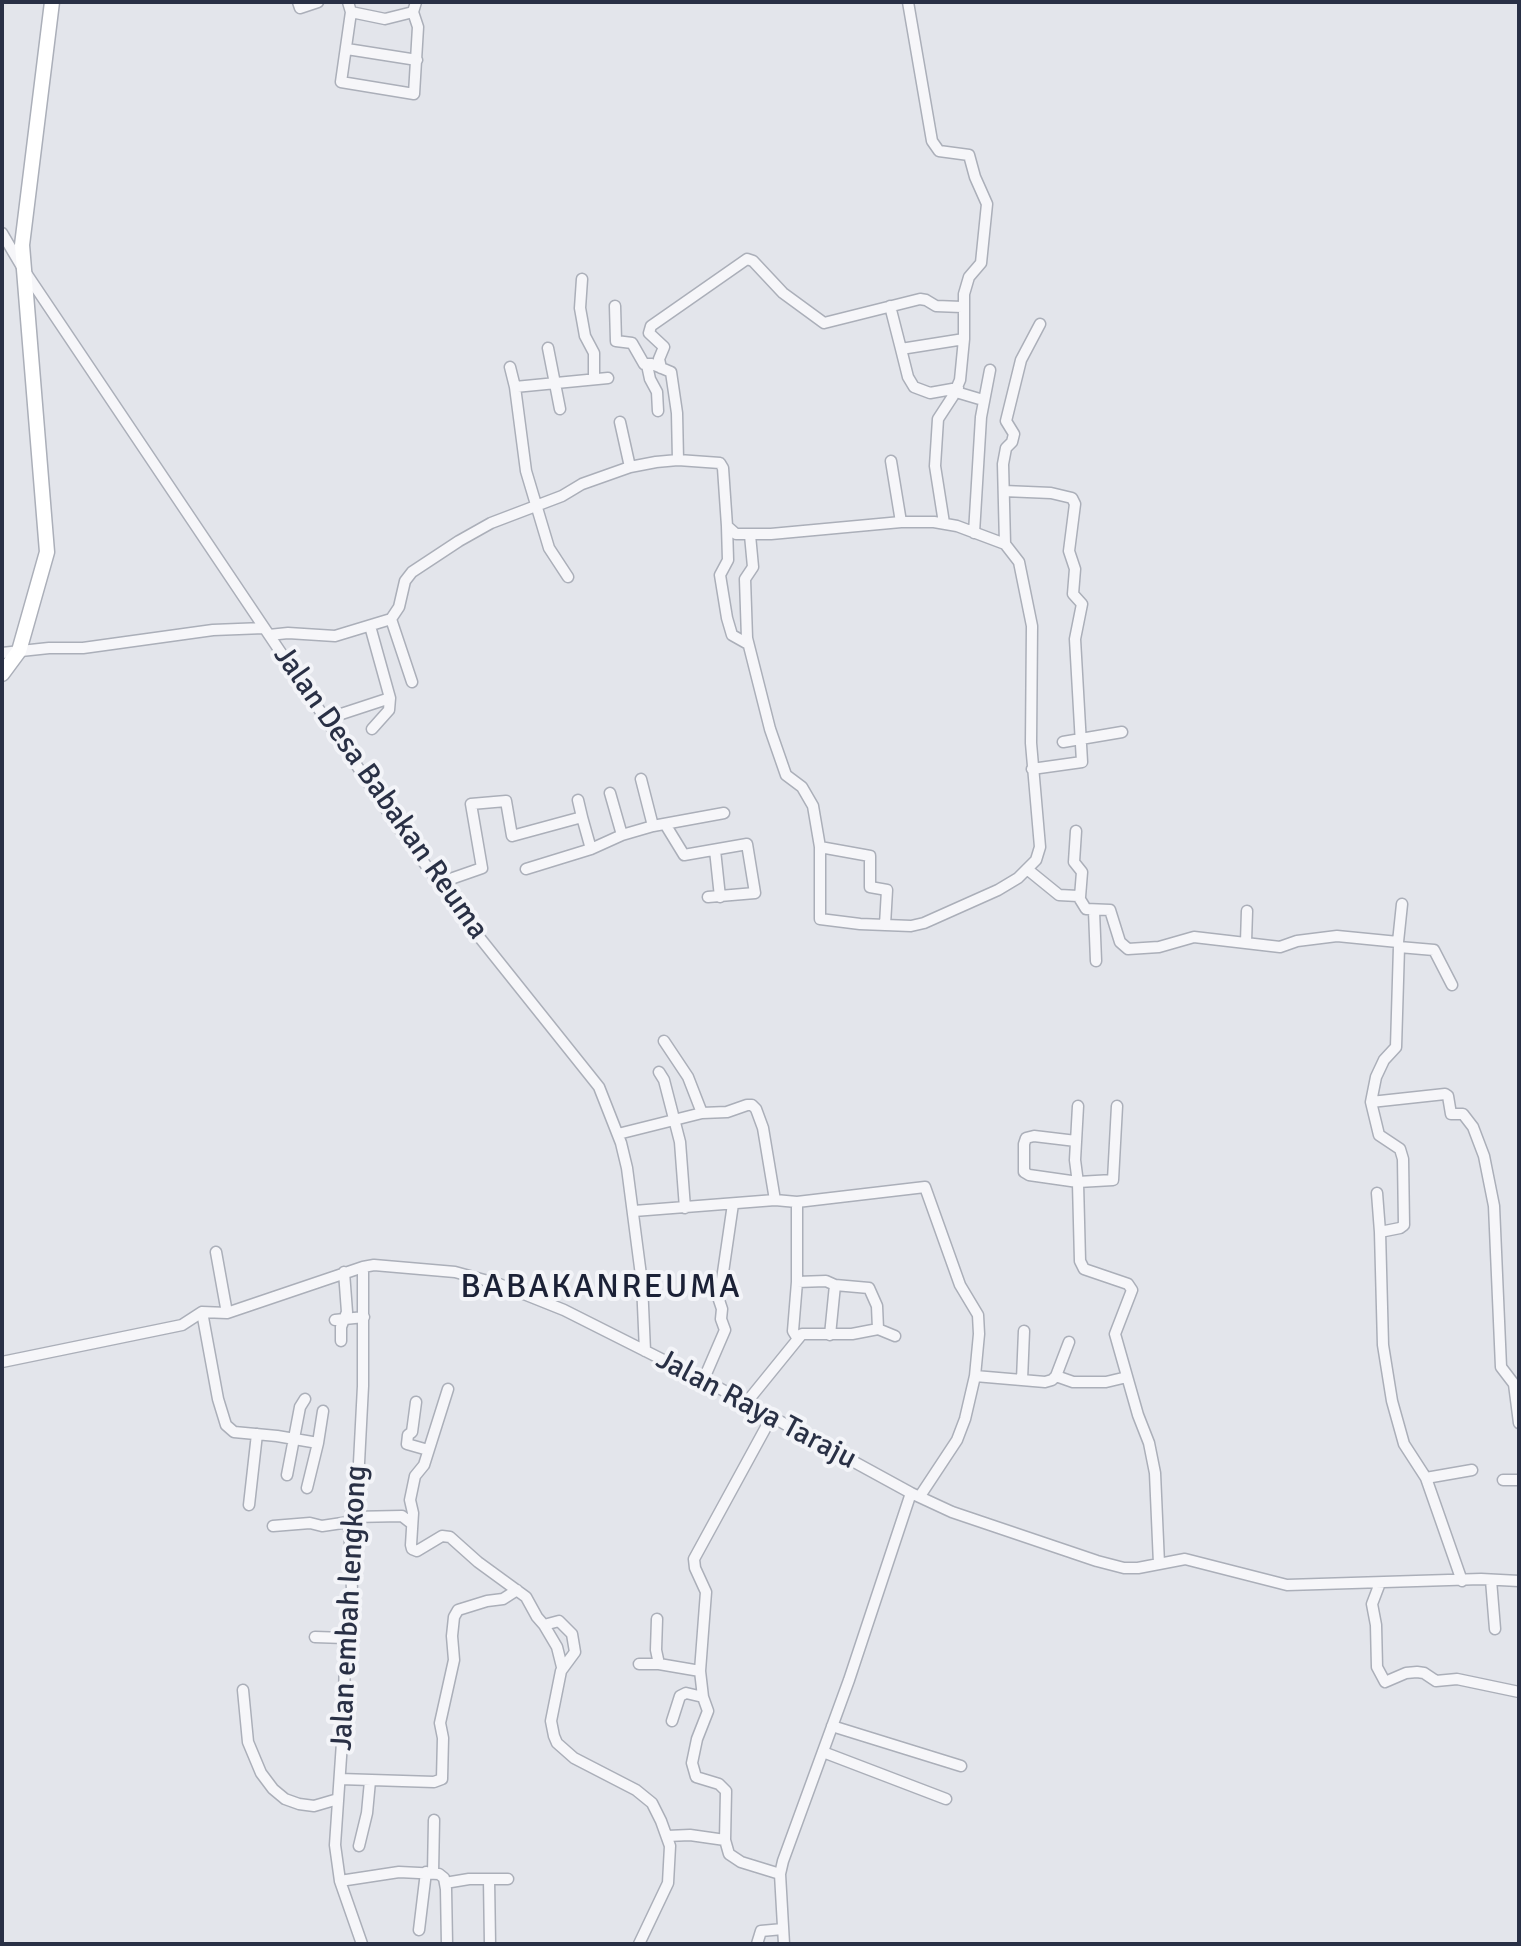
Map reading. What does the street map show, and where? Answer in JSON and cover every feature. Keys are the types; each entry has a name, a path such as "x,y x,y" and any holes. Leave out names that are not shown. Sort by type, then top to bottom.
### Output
{"main road":[{"path":"2,674 19,651 47,552 22,245 52,2"}],"street":[{"path":"298,2 300,8 318,2"},
{"path":"908,2 932,141 939,151 969,155 987,204 981,263 969,277 962,307 964,339 957,390 941,412 935,440 935,466 944,523"},
{"path":"349,7 385,19 415,7 418,27 414,94 341,82 347,49 349,7"},
{"path":"347,49 417,60"},
{"name":"Jalan Desa Babakan Reuma","path":"2,233 266,631 439,883 590,1073 606,1100 627,1168 634,1211 645,1351"},
{"path":"661,368 659,359 664,347 649,333 651,326 747,259 753,261 783,293 820,322 920,299 936,306 962,307"},
{"path":"582,279 580,308 585,336 594,353 594,379"},
{"path":"615,306 615,354"},
{"path":"890,306 908,377 914,387 930,393 957,390 983,400"},
{"path":"1005,544 1006,448 1014,434 1006,421 1014,379 1040,324"},
{"path":"901,349 964,339"},
{"path":"616,341 632,343 641,361 671,372 675,390 678,460"},
{"path":"548,348 560,409"},
{"path":"647,365 657,392 658,411"},
{"path":"510,367 522,448 536,505 549,548 568,577"},
{"path":"974,533 983,400 990,370"},
{"path":"515,387 608,378"},
{"path":"620,422 630,467"},
{"path":"2,653 90,647 213,630 335,636 391,619 399,607 401,591 412,572 491,523 630,467 678,460 720,463 723,468 728,560 720,575 732,635 748,644"},
{"path":"891,461 901,522"},
{"path":"1004,491 1042,491 1074,501 1069,551 1075,569 1073,594 1082,604 1075,639 1081,764 1032,769"},
{"path":"727,526 736,534 750,535 901,522 944,523 1005,544 1019,562 1032,626 1032,769 1040,847 1036,860 1018,878 979,900 911,926 820,919 820,847 813,806 802,787 786,775 770,729 748,644 745,579 753,567 750,535"},
{"path":"391,619 412,682"},
{"path":"370,626 390,698 389,710 372,729"},
{"path":"326,719 390,698"},
{"path":"1063,742 1122,732"},
{"path":"641,779 653,826"},
{"path":"610,793 622,835"},
{"path":"578,800 591,849"},
{"path":"439,883 482,868 471,804 506,801 512,836 582,817"},
{"path":"526,869 653,826 724,813"},
{"path":"665,824 684,855 747,844 755,893 714,897 715,850"},
{"path":"1076,831 1074,862 1082,872 1080,897 1086,909 1106,908 1112,912 1120,942 1128,949 1159,947 1194,937 1280,947 1297,941 1337,936 1432,949 1452,985"},
{"path":"820,847 870,856 870,887 887,890 885,925"},
{"path":"1027,869 1059,895 1080,897"},
{"path":"1380,1232 1404,1225 1403,1159 1400,1149 1379,1135 1371,1102 1376,1077 1384,1060 1396,1047 1402,904"},
{"path":"1094,911 1096,961"},
{"path":"1246,942 1247,911"},
{"path":"664,1041 688,1077 702,1113"},
{"path":"659,1072 675,1121 682,1158 685,1208"},
{"path":"1371,1102 1445,1094 1451,1114 1463,1114 1473,1127 1484,1156 1494,1206 1501,1367 1514,1384 1519,1423"},
{"path":"618,1134 702,1113 727,1112 752,1105 763,1128 775,1200"},
{"path":"1078,1106 1076,1141 1081,1266 1128,1284 1132,1290 1115,1334 1149,1443 1155,1473 1159,1564"},
{"path":"1076,1141 1034,1136 1026,1138 1023,1168 1029,1175 1078,1182 1111,1181 1114,1178 1117,1106"},
{"path":"634,1211 775,1200 797,1202 925,1187 960,1285 978,1315 975,1376 965,1419 957,1440 915,1494 786,1851 780,1874 784,1944"},
{"path":"1377,1193 1383,1345 1392,1401 1404,1444 1426,1478 1462,1581"},
{"path":"797,1202 797,1282 793,1331 798,1339"},
{"path":"703,1381 726,1327 721,1319 719,1300 733,1204"},
{"path":"216,1252 227,1313"},
{"name":"Jalan Raya Taraju","path":"2,1362 182,1325 202,1312 227,1313 363,1267 374,1265 434,1270 489,1281 564,1310 915,1494 964,1516 1097,1561 1124,1568 1185,1559 1287,1585 1519,1581"},
{"name":"Jalan embah lengkong","path":"362,1944 340,1881 335,1854 345,1638 352,1590 350,1520 358,1482 363,1267"},
{"path":"341,1341 340,1319 347,1295 344,1272"},
{"path":"797,1282 826,1281 835,1285 869,1288 877,1306 878,1329"},
{"path":"830,1335 835,1285"},
{"path":"202,1312 218,1399 226,1425 234,1432 318,1443"},
{"path":"340,1319 364,1317"},
{"path":"746,1403 798,1339 807,1333 852,1334 878,1329 895,1336"},
{"path":"1022,1380 1024,1331"},
{"path":"975,1376 1045,1382 1056,1376 1069,1342"},
{"path":"1056,1376 1073,1382 1106,1382 1127,1377"},
{"path":"448,1389 423,1468 415,1476 410,1500 413,1513 411,1545 414,1551 447,1535 529,1600 557,1647 562,1667 551,1721 557,1743 574,1758 636,1790 652,1803 667,1836 670,1862 668,1883 639,1944"},
{"path":"287,1475 300,1407 305,1399"},
{"path":"416,1402 407,1444 428,1450"},
{"path":"307,1488 323,1411"},
{"path":"771,1418 694,1559 706,1598 700,1671 707,1716 694,1749 692,1770 696,1777 719,1784 726,1791 725,1840 729,1854 741,1862 780,1874"},
{"path":"249,1505 257,1434"},
{"path":"1426,1478 1472,1470"},
{"path":"1503,1480 1519,1480"},
{"path":"273,1526 310,1523 322,1526 350,1520 402,1516 411,1523"},
{"path":"1491,1580 1495,1629"},
{"path":"1380,1583 1372,1604 1377,1667 1385,1682 1417,1672 1436,1681 1457,1679 1519,1692"},
{"path":"340,1779 434,1782 442,1779 443,1738 440,1723 454,1660 454,1617 458,1610 503,1599 517,1590"},
{"path":"657,1619 659,1664"},
{"path":"544,1625 559,1621 572,1634 575,1652 562,1667"},
{"path":"315,1637 345,1638"},
{"path":"639,1664 700,1671"},
{"path":"243,1690 246,1732 251,1751 273,1789 285,1799 299,1804 314,1806 338,1799"},
{"path":"672,1721 680,1696 686,1693 703,1697"},
{"path":"832,1726 961,1766"},
{"path":"823,1752 946,1799"},
{"path":"359,1846 370,1781"},
{"path":"419,1930 434,1820"},
{"path":"667,1836 690,1835 725,1840"},
{"path":"340,1881 382,1874 429,1873 442,1876 445,1883 447,1944"},
{"path":"445,1883 469,1879 508,1879"},
{"path":"489,1879 490,1944"},
{"path":"757,1944 761,1931 783,1929"}],"district":[{"name":"BABAKANREUMA","path":"601,1288"}]}
